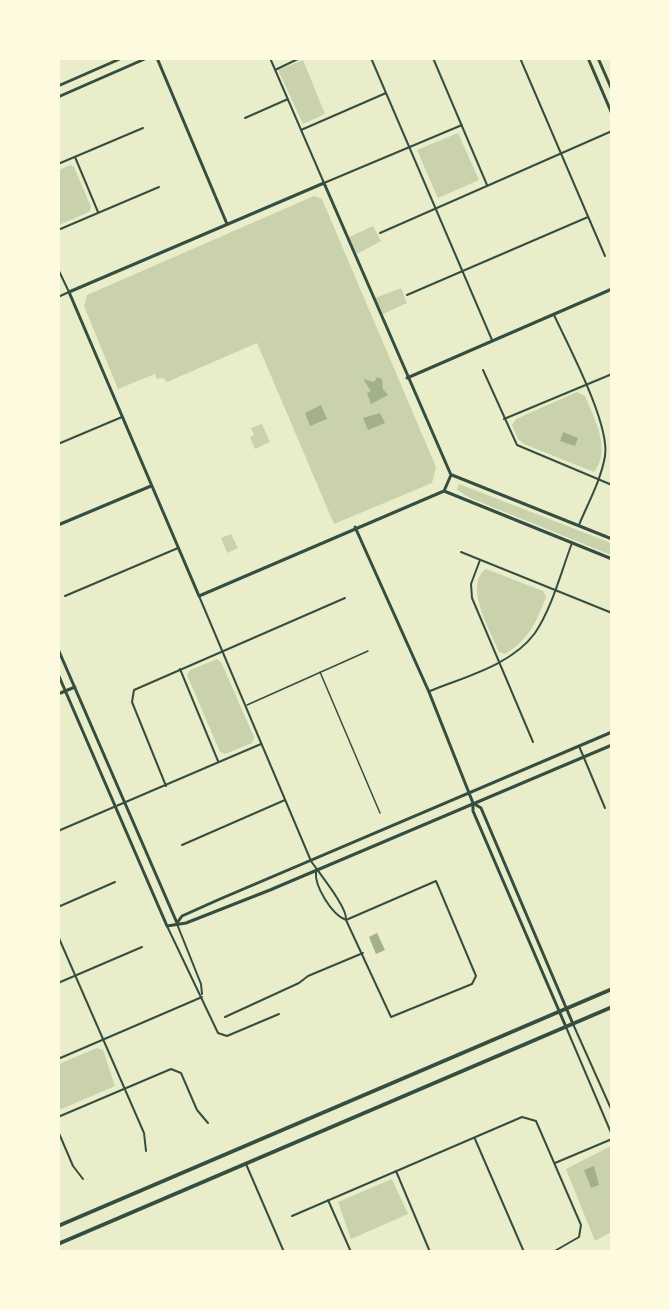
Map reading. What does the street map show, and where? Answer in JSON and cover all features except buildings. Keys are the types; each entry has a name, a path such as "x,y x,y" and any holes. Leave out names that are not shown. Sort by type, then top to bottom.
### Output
{"main road":[{"path":"58,1226 612,989"},
{"path":"58,1245 612,1007"}],"street":[{"path":"58,86 122,58"},
{"path":"58,97 147,58"},
{"path":"157,58 227,224"},
{"path":"270,58 451,475 612,539"},
{"path":"275,69 300,58"},
{"path":"371,58 492,341"},
{"path":"434,58 488,185"},
{"path":"520,58 605,256"},
{"path":"588,58 612,114"},
{"path":"598,58 612,90"},
{"path":"301,130 386,93"},
{"path":"245,118 288,99"},
{"path":"58,297 462,124"},
{"path":"58,164 143,128"},
{"path":"380,233 612,130"},
{"path":"75,157 99,213"},
{"path":"58,230 159,187"},
{"path":"407,295 588,217"},
{"path":"58,268 285,800 312,861 341,902 347,915 346,920"},
{"path":"407,378 612,289"},
{"path":"554,315 601,425 606,445 598,479 579,526"},
{"path":"483,370 512,438 522,448 612,485"},
{"path":"504,419 612,374"},
{"path":"58,444 122,417"},
{"path":"444,491 451,475"},
{"path":"58,525 151,486"},
{"path":"199,596 355,527 444,491 612,559"},
{"path":"355,527 429,692 469,792 473,811 612,1137 555,1163"},
{"path":"429,692 498,662 517,651 534,634 572,543"},
{"path":"65,596 178,548"},
{"path":"461,552 612,613"},
{"path":"480,560 471,584 472,598 533,742"},
{"path":"166,786 132,702 131,694 137,687 345,598"},
{"path":"58,649 177,923 201,984 202,997"},
{"path":"180,669 219,762"},
{"path":"69,675 59,677 167,926 222,1036 279,1014"},
{"path":"58,694 75,687"},
{"path":"177,923 182,916 612,732"},
{"path":"58,831 261,744"},
{"path":"167,926 186,923 207,915 612,745"},
{"path":"579,746 604,808"},
{"path":"182,845 285,800"},
{"path":"473,803 481,808 612,1111"},
{"path":"316,868 315,877 326,899 346,920 391,1017 472,984 476,976 436,881 346,920"},
{"path":"58,907 115,882"},
{"path":"58,936 144,1133 146,1151"},
{"path":"58,983 142,947"},
{"path":"225,1017 308,976 363,953"},
{"path":"58,1059 202,997"},
{"path":"58,1117 165,1070 176,1069 183,1077 197,1110 208,1123"},
{"path":"292,1216 522,1117 530,1117 536,1120 580,1225 581,1233 577,1239 553,1251"},
{"path":"58,1131 73,1166 83,1179"},
{"path":"474,1138 524,1251"},
{"path":"246,1164 284,1251"},
{"path":"396,1171 430,1251"},
{"path":"328,1200 351,1251"}],"lane":[{"path":"246,705 368,651"},
{"path":"320,672 380,813"}],"shaded area":[{"path":"303,60 325,114 303,124 278,70"},
{"path":"458,133 479,180 438,198 417,150"},
{"path":"70,165 74,167 91,207 89,212 59,225 59,170"},
{"path":"314,196 322,199 436,467 432,483 334,524 257,343 167,382 163,378 157,379 155,374 118,389 84,306 87,295"},
{"path":"373,226 381,241 357,254 349,237"},
{"path":"401,288 407,303 383,314 375,298"},
{"path":"377,377 382,379 383,389 388,395 371,404 367,393 371,391 363,379 374,382"},
{"path":"577,392 585,396 600,434 601,454 594,472 524,444 518,439 512,425 516,419"},
{"path":"321,405 327,419 310,426 305,413"},
{"path":"380,413 385,423 368,430 363,418"},
{"path":"262,424 270,442 255,449 250,437 254,435 251,428"},
{"path":"563,432 578,438 575,446 560,441"},
{"path":"459,484 611,543 611,555 470,498 457,490"},
{"path":"231,534 238,548 227,553 221,538"},
{"path":"486,569 543,591 546,597 526,637 505,654 499,652 485,621 478,597 477,586 480,576"},
{"path":"217,659 221,662 254,737 252,743 225,754 220,752 187,675 190,670"},
{"path":"377,933 385,950 376,954 369,937"},
{"path":"97,1048 103,1050 115,1086 59,1110 59,1064"},
{"path":"611,1146 611,1232 595,1241 566,1169"},
{"path":"594,1166 599,1185 591,1188 584,1170"},
{"path":"392,1179 408,1214 351,1239 338,1202"}]}
